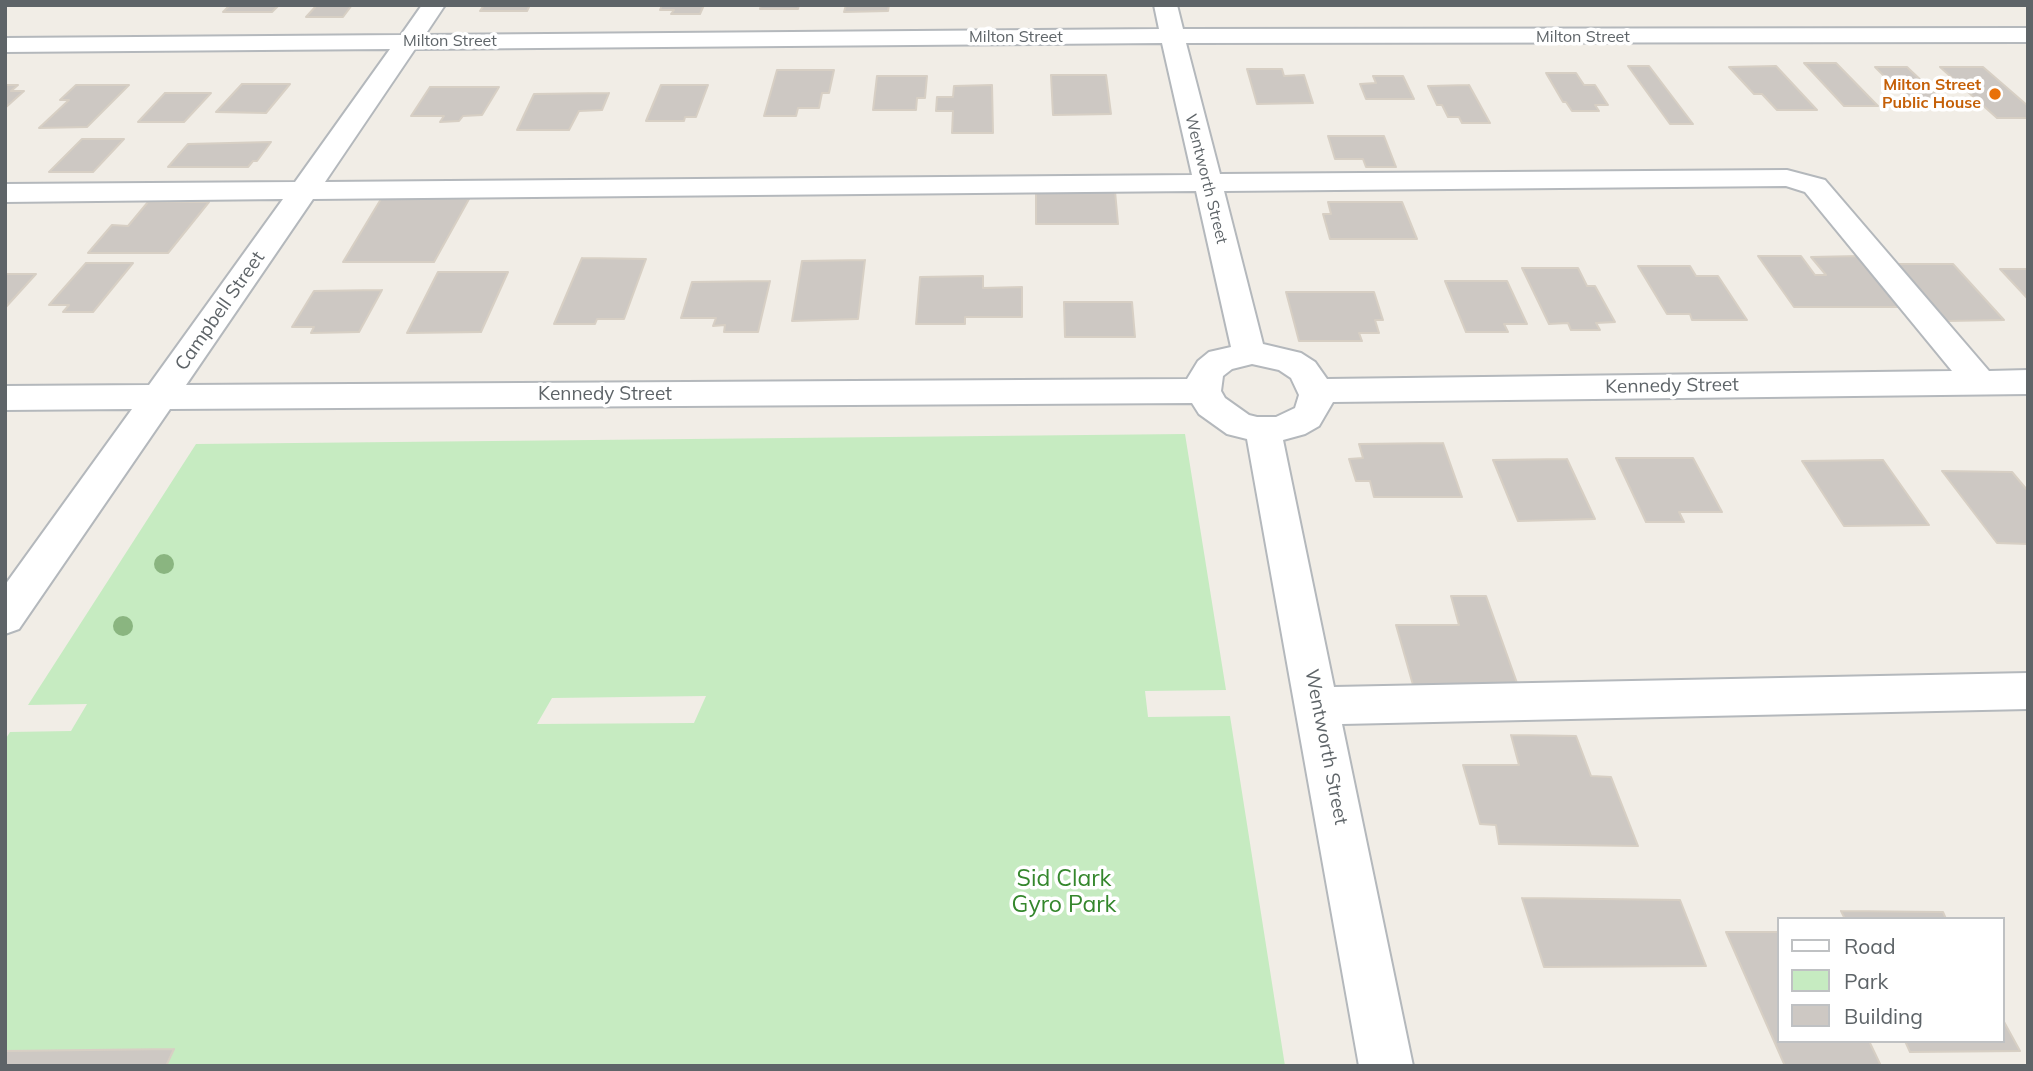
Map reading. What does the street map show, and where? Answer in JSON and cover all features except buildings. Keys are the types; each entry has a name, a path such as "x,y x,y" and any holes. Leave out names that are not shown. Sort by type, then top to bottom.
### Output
{"street":[{"name":"Campbell Street","path":"5,617 435,5"},
{"name":"Wentworth Street","path":"1165,5 1248,354"},
{"name":"Milton Street","path":"5,45 1172,36 2028,35"},
{"path":"5,193 1787,178 1815,186 1979,382"},
{"path":"1248,354 1271,355 1289,361 1303,370 1315,391 1315,407 1307,417 1293,425 1263,429 1239,425 1211,405 1204,391 1204,380 1210,369 1221,360 1248,354"},
{"name":"Kennedy Street","path":"1315,391 2028,382"},
{"name":"Kennedy Street","path":"5,398 1204,391"},
{"name":"Wentworth Street","path":"1263,429 1386,1066"},
{"path":"1318,706 2028,691"}],"green space":[{"name":"Sid Clark Gyro Park","path":"1185,434 1226,690 1145,691 1148,717 1230,716 1285,1066 5,1066 5,740 10,732 71,731 87,704 28,705 196,444","holes":["706,696 694,723 537,724 552,698"]}],"place":[{"name":"Milton Street Public House","path":"1995,94"}]}
